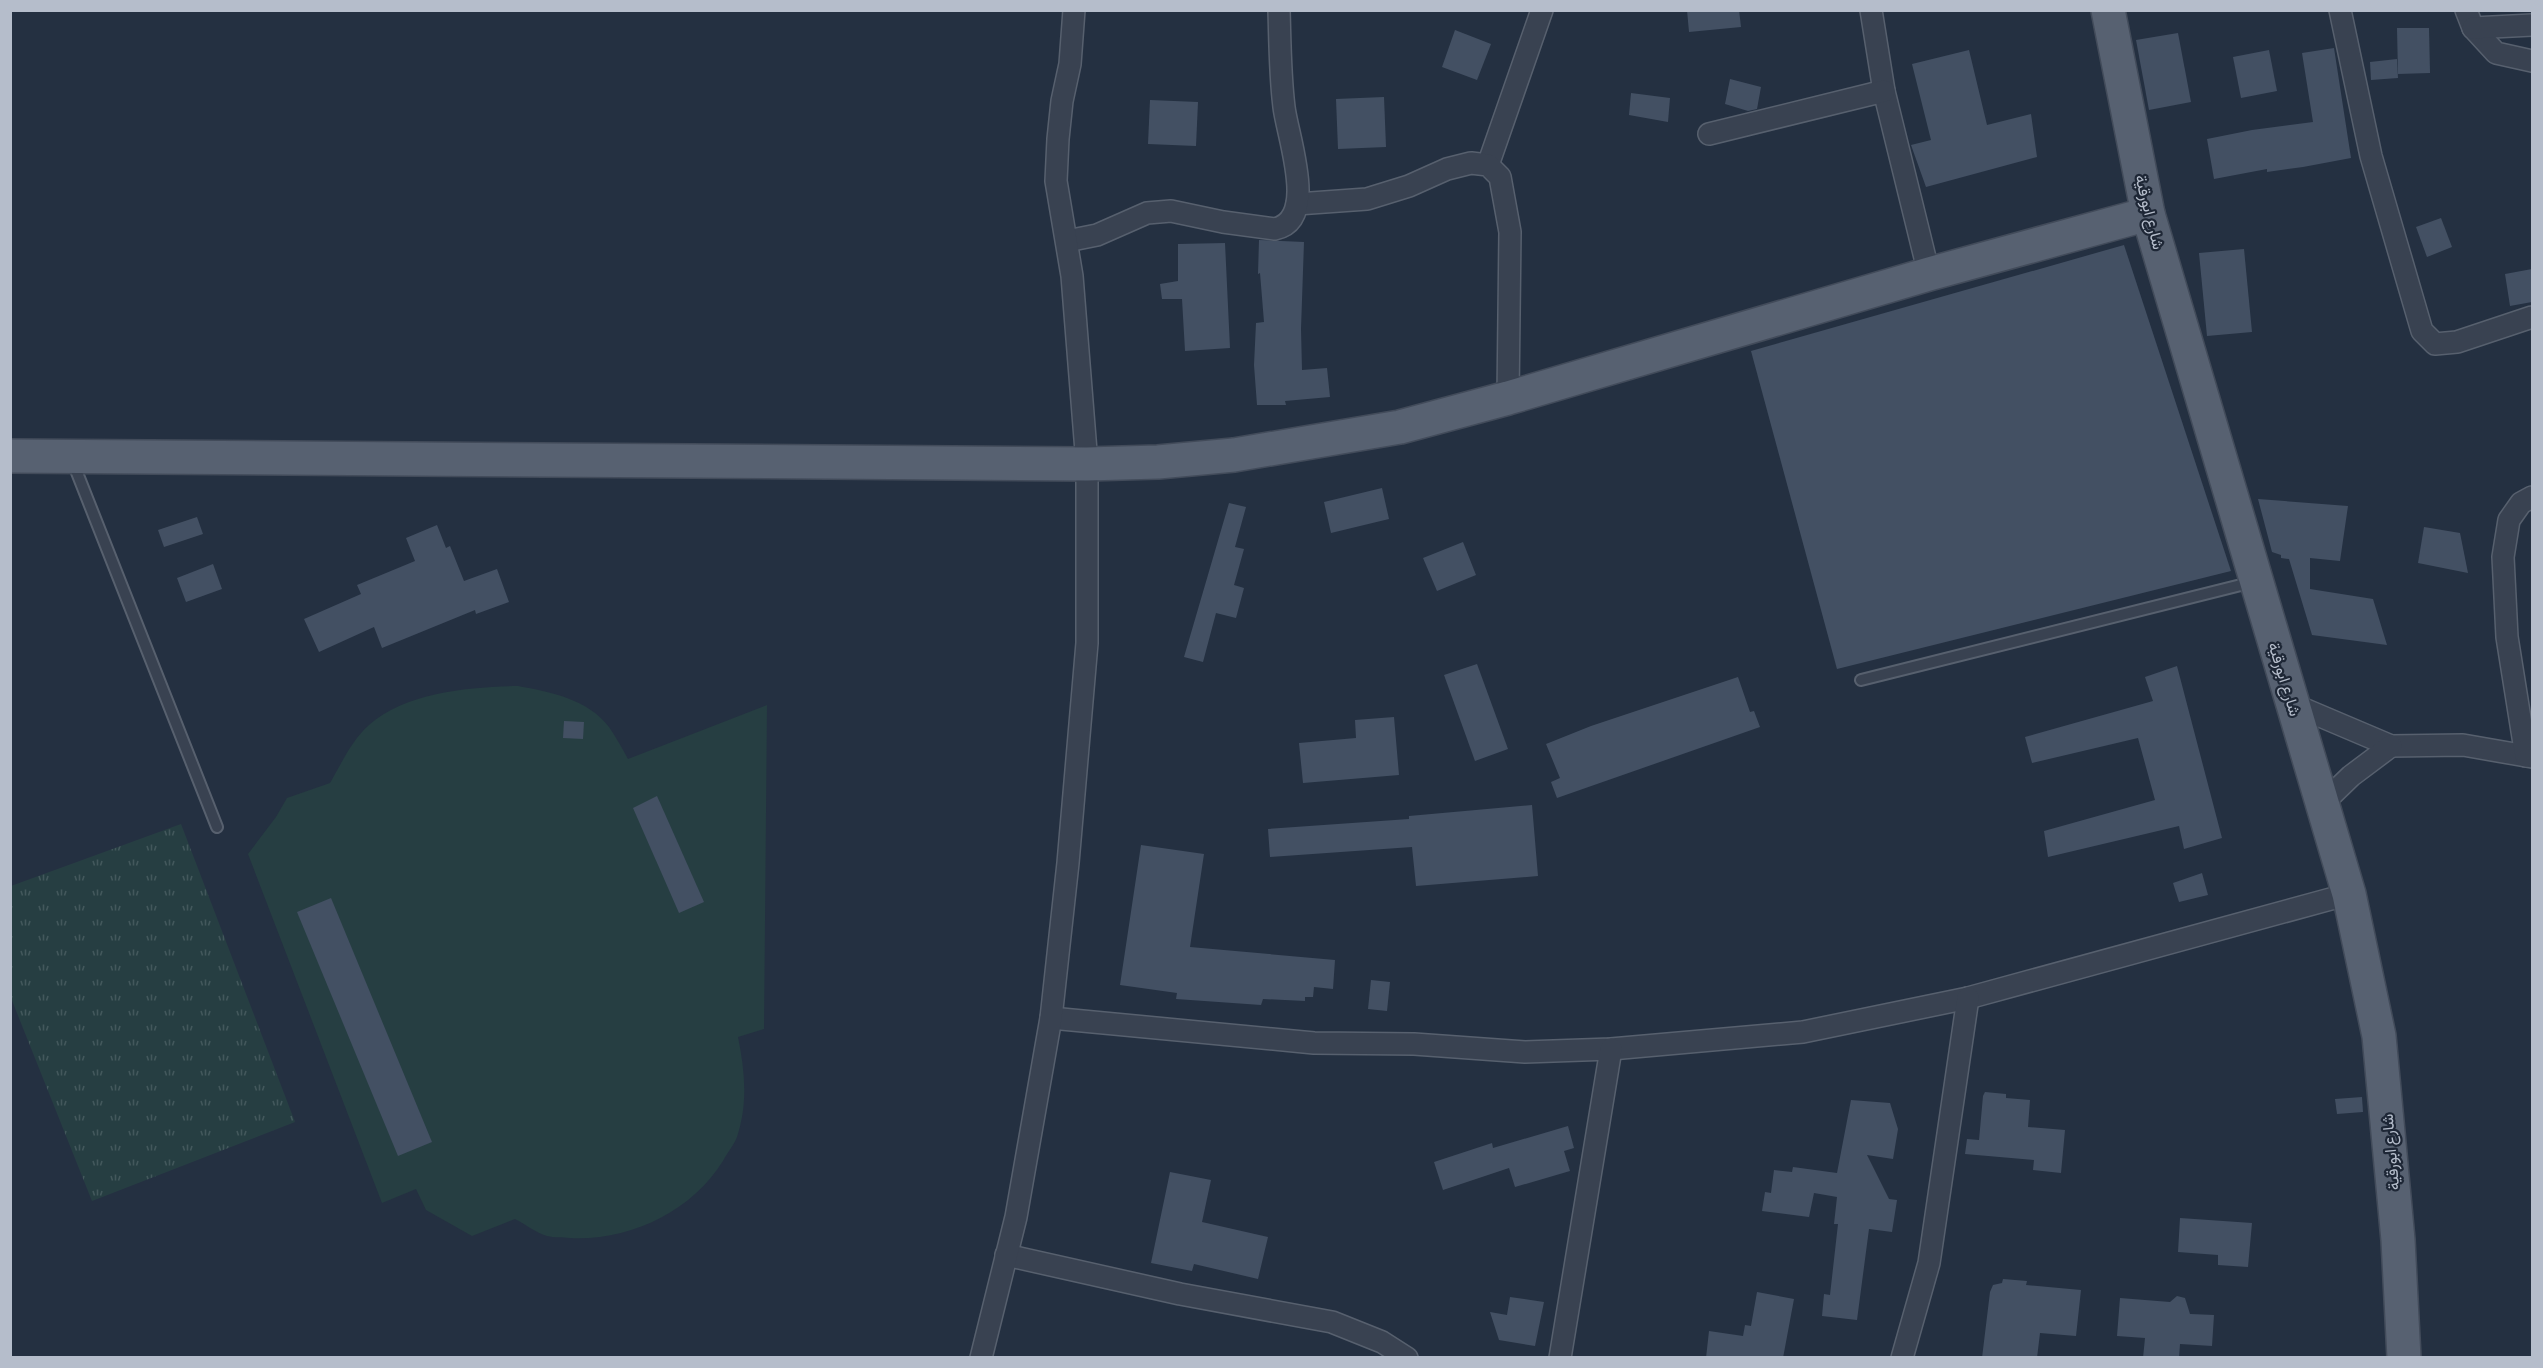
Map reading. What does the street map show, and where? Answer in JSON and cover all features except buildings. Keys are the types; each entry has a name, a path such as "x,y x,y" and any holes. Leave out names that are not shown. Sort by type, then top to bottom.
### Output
{"main road":[{"name":"شارع ابورقية","path":"2108,10 2148,214 2349,894 2379,1036 2398,1240 2404,1358"},
{"path":"10,456 1088,464 1158,462 1234,455 1400,427 1508,398 1929,274 2148,214"}],"street":[{"path":"981,1358 1016,1216 1052,1018 1087,643 1088,464 1067,241 1056,180 1062,101 1070,64 1074,10"},
{"path":"1067,241 1097,235 1147,213 1171,211 1223,222 1275,229 1281,228 1289,221 1297,204 1297,162 1284,110 1279,10"},
{"path":"1488,165 1542,10"},
{"path":"1871,10 1884,91 1929,274"},
{"path":"2340,10 2371,156 2422,331 2435,344 2457,342 2532,317"},
{"path":"2470,19 2532,25"},
{"path":"2470,19 2496,53 2532,61"},
{"path":"1709,134 1884,91"},
{"path":"1297,204 1366,199 1409,186 1447,169 1471,163 1488,165 1500,177 1510,232 1508,398"},
{"path":"2292,704 2391,746 2463,745 2529,757 2506,637 2504,557 2509,520 2521,503 2532,497"},
{"path":"2323,803 2351,776 2391,746"},
{"path":"1052,1018 1314,1043 1414,1044 1525,1052 1611,1049 1803,1032 1968,998 2349,894"},
{"path":"1902,1358 1929,1263 1968,998"},
{"path":"1560,1358 1611,1049"},
{"path":"1006,1255 1180,1294 1332,1322 1382,1342 1407,1358"}],"lane":[{"path":"70,457 217,827"},
{"path":"1861,680 2256,581"}],"green space":[{"path":"518,686 568,698 590,710 609,727 628,759 767,705 764,1029 738,1037 744,1100 737,1137 710,1179 676,1209 636,1228 592,1238 550,1237 515,1219 472,1236 426,1210 416,1189 382,1203 248,854 276,817 287,798 330,783 357,738 384,714 420,698 439,694 460,690"},
{"path":"181,824 295,1122 92,1201 11,998 11,886"}]}
